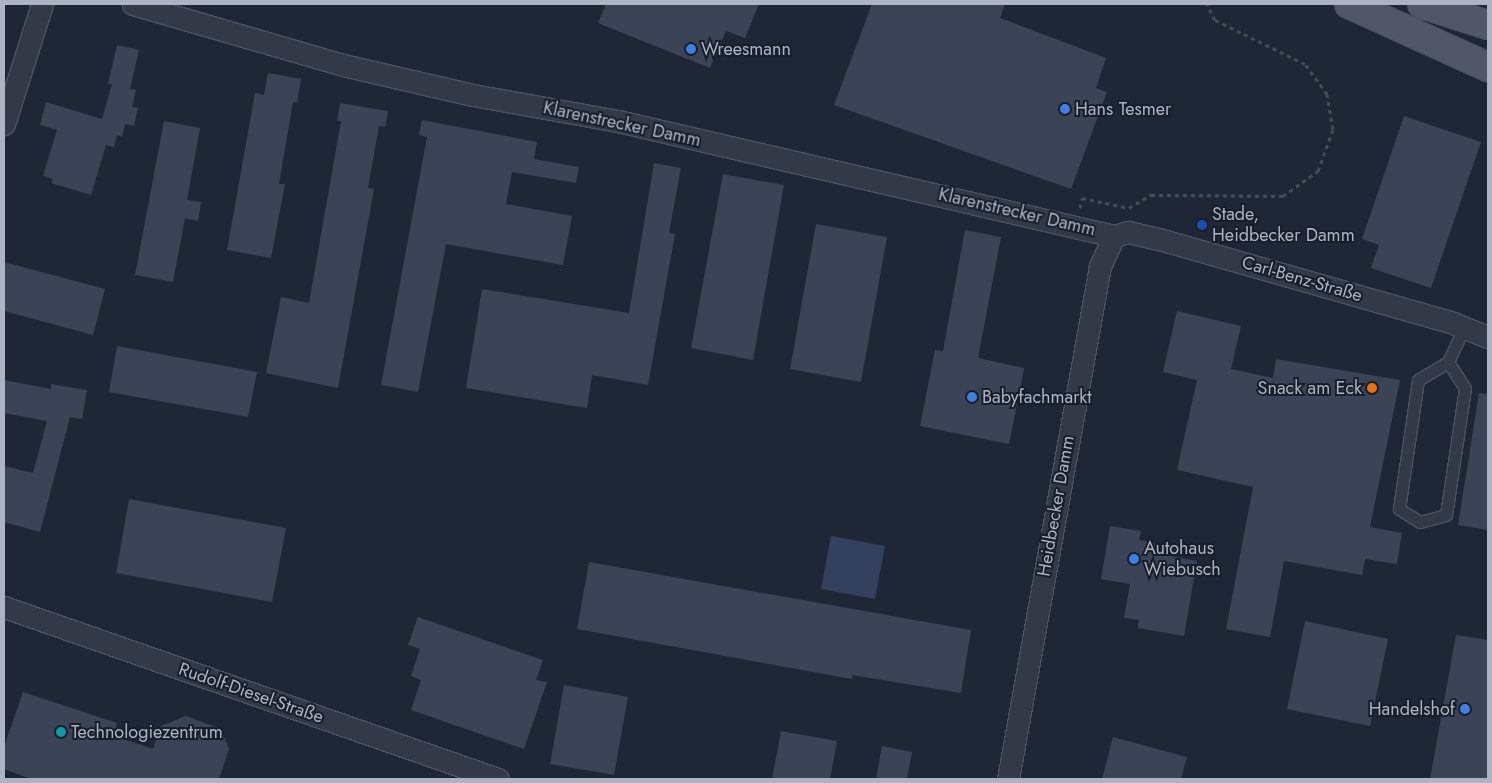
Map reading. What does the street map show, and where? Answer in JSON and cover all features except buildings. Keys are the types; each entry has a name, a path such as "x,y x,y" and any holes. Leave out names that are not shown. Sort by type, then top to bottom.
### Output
{"main road":[{"path":"1349,4 1488,67"},
{"path":"1422,4 1488,25"}],"street":[{"path":"4,124 42,4"},
{"name":"Klarenstrecker Damm","path":"133,4 344,65 472,95 618,121 1076,225 1114,236"},
{"name":"Carl-Benz-Straße","path":"1114,236 1128,232 1159,239 1464,327 1488,337"},
{"name":"Heidbecker Damm","path":"1008,779 1100,266 1114,236"},
{"name":"Rudolf-Diesel-Straße","path":"4,607 498,779"}],"lane":[{"path":"1448,362 1465,388 1446,515 1420,522 1399,509 1418,380 1448,362 1464,327"}],"path":[{"path":"1076,225 1082,198 1129,208 1151,195 1283,196 1318,170 1333,129 1327,94 1306,64 1215,20 1207,4"}],"water":[{"path":"831,536 885,546 875,599 821,589"}],"place":[{"name":"Wreesmann","path":"691,49"},
{"name":"Hans Tesmer","path":"1065,109"},
{"name":"Stade, Heidbecker Damm","path":"1202,225"},
{"name":"Snack am Eck","path":"1372,388"},
{"name":"Babyfachmarkt","path":"972,397"},
{"name":"Autohaus Wiebusch","path":"1134,559"},
{"name":"Handelshof","path":"1465,709"},
{"name":"Technologiezentrum","path":"61,732"}]}
